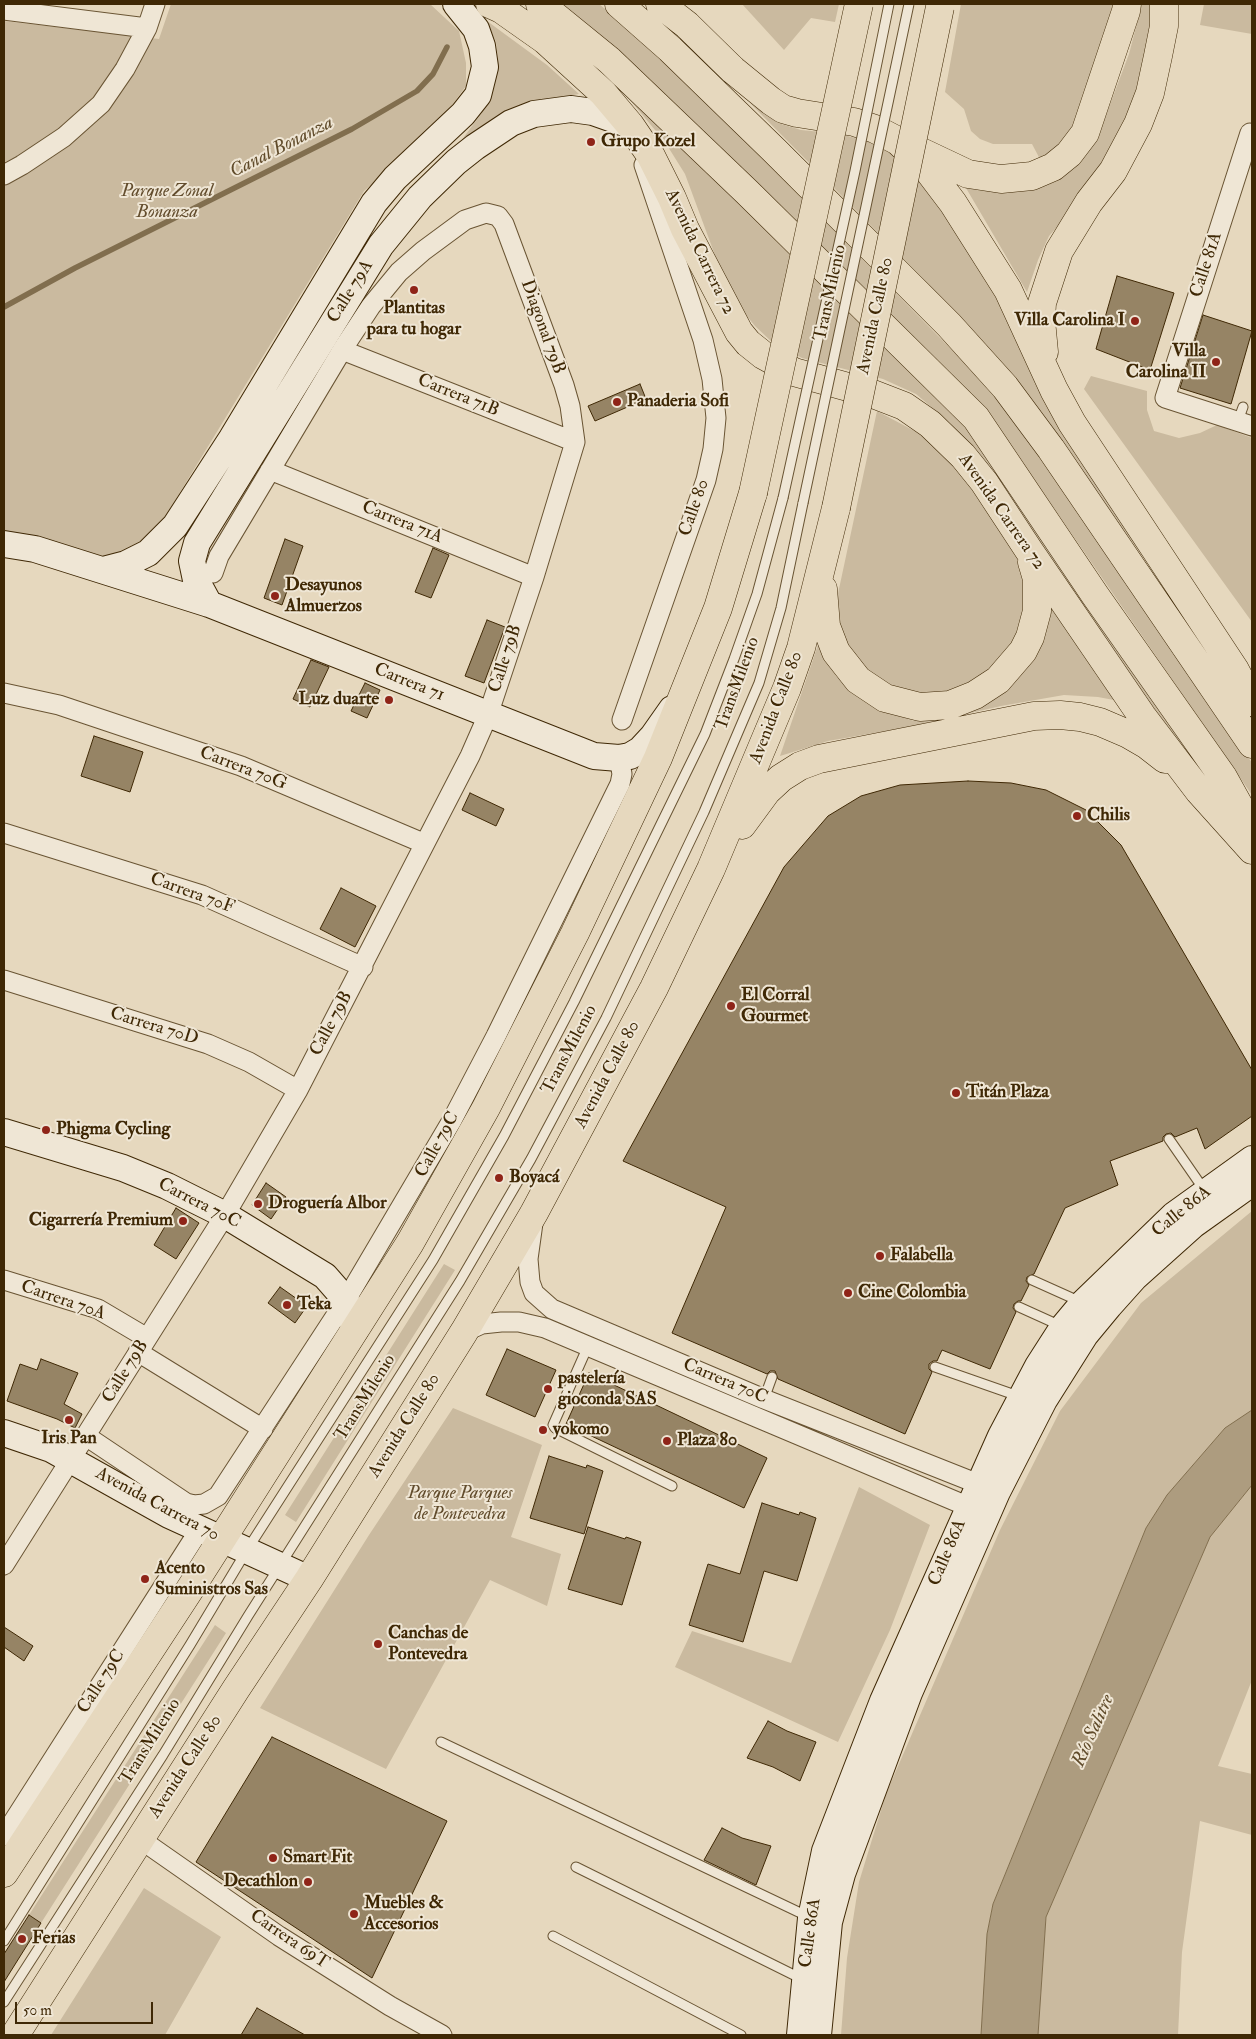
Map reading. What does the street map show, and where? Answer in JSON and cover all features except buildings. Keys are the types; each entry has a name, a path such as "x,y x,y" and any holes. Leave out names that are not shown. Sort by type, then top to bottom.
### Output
{"highway":[{"name":"Avenida Carrera 72","path":"490,4 552,46 603,92 630,125 658,170 685,229 739,332 748,343 763,355 794,372 888,399 930,424 963,456 984,482 1142,716 1200,790 1252,850"},
{"name":"Avenida Carrera 72","path":"540,4 609,60 748,192 939,379 976,418 1095,595 1223,777 1252,829"},
{"path":"619,4 670,49 775,151 949,325 1005,387 1051,449 1252,744"},
{"path":"660,4 687,25 758,92 783,109 854,122 875,129 968,174 1001,179 1032,176 1053,167 1069,154 1085,133 1127,4"},
{"path":"4,1873 209,1524 355,1330 410,1243 486,1108 580,924 658,758 718,608 753,493 859,4"},
{"path":"1054,390 1044,352 1041,320 1045,294 1059,251 1069,232 1113,171 1138,124 1150,93 1164,26 1164,4"},
{"name":"Avenida Calle 80","path":"15,2035 309,1579 464,1332 534,1214 654,988 712,869 787,688 801,648 836,508 941,5"},
{"path":"898,141 928,170 953,203 989,259 1018,310 1054,390 1089,450 1244,673 1252,702"},
{"path":"824,555 823,593 826,626 836,652 858,680 885,698 920,707 950,705 975,695 998,680 1023,651 1030,637 1037,611 1038,596 1037,579 1028,549"},
{"path":"712,869 767,791 781,778 800,766 819,760 1034,716 1060,715 1080,718 1100,722 1128,734 1147,745 1173,765 1200,790"}],"street":[{"path":"4,175 64,137 101,104 125,69 147,28 156,4"},
{"name":"Calle 79A","path":"103,570 126,564 148,553 175,526 232,438 374,203 395,178 463,114 478,95 485,67 482,46 476,29 456,4"},
{"path":"4,10 147,28"},
{"name":"Calle 79A","path":"208,604 196,580 192,561 197,543 381,244 408,212 456,162 511,123 534,114 571,109 593,112 630,125"},
{"name":"Calle 80","path":"622,720 706,480 713,449 716,418 712,379 703,340 630,125"},
{"name":"Calle 81A","path":"1244,418 1165,398 1250,133"},
{"name":"Calle 79A","path":"213,573 218,556 342,350 371,306 398,272 423,250 465,220 486,213 498,216"},
{"name":"Diagonal 79B","path":"498,216 504,224 564,385 570,406 575,442"},
{"path":"685,229 686,290"},
{"name":"Carrera 71B","path":"342,350 575,442"},
{"name":"Calle 79B","path":"4,1564 224,1215 298,1090 363,967 423,843 470,756 488,715 534,576 575,442"},
{"name":"Carrera 71A","path":"270,470 534,576"},
{"name":"Carrera 71","path":"4,544 34,549 208,604 582,752 611,759 630,756 640,750 653,736 688,686"},
{"name":"Carrera 70G","path":"4,693 59,706 241,766 423,843"},
{"name":"Calle 79C","path":"4,1836 209,1524 218,1496 346,1300 451,1122 496,1036 620,784 622,774 618,758"},
{"name":"Carrera 70F","path":"10,835 202,895 363,967"},
{"name":"Carrera 70D","path":"4,980 208,1044 249,1062 298,1090"},
{"name":"Carrera 70C","path":"4,1132 123,1168 168,1186 224,1215 325,1276 346,1300 355,1330"},
{"name":"Calle 86A","path":"818,2035 830,1922 842,1874 1021,1397 1038,1366 1071,1330 1083,1303 1174,1215 1252,1159"},
{"name":"Calle 86A","path":"800,2035 811,1918 825,1851 883,1701 982,1499 1080,1342 1109,1306 1135,1277 1193,1225 1252,1183"},
{"name":"Carrera 70C","path":"534,1214 528,1259 530,1282 534,1293 552,1308 764,1399 982,1499"},
{"name":"Carrera 70A","path":"4,1280 98,1309 143,1345 262,1429"},
{"name":"Carrera 70C","path":"464,1332 482,1324 501,1322 519,1322 545,1328 982,1499"},
{"name":"Avenida Carrera 70","path":"4,1433 50,1449 71,1459 169,1515 209,1524"},
{"name":"Avenida Carrera 70","path":"86,1436 186,1503 194,1505 209,1524 247,1550 309,1579"},
{"name":"Carrera 69T","path":"140,1839 280,1936 390,2006 442,2035"}],"lane":[{"name":"TransMilenio","path":"4,1940 190,1645 247,1550 433,1260 504,1136 574,1002 705,734 757,594 783,498 855,171 889,4"},
{"name":"TransMilenio","path":"4,2002 163,1755 280,1565 460,1281 531,1158 606,1018 704,812 759,683 781,608 909,4"},
{"path":"1169,1139 1205,1191"},
{"path":"1032,1280 1083,1303"},
{"path":"1019,1307 1071,1330 1083,1329 1109,1306"},
{"path":"588,1346 554,1425 555,1428 672,1486"},
{"path":"935,1367 1021,1397"},
{"path":"764,1399 772,1377"},
{"path":"442,1742 811,1918"},
{"path":"576,1867 770,1964 804,1979"},
{"path":"553,1936 741,2035"}],"green space":[{"name":"Parque Zonal Bonanza","path":"171,4 430,4 459,31 466,63 466,86 436,127 364,191 160,525 135,552 110,559 4,536 4,21 159,39"},
{"path":"560,4 599,4 631,30 707,103 960,358 1003,407 1038,451 1180,655 1252,763 1252,795 1002,433"},
{"path":"742,4 839,4 835,22 811,18 784,50"},
{"path":"961,4 1117,4 1073,135 1041,161 1032,144 993,144 980,139 971,131 964,109 945,92"},
{"path":"1142,4 1155,4 1134,114 1082,199 1049,236 1027,292 966,188 983,191 1009,191 1049,181 1074,169 1100,131 1129,54"},
{"path":"1204,4 1252,4 1252,34 1200,25"},
{"path":"487,21 547,65 579,94 551,99 458,145 481,114 494,88 498,60 496,42"},
{"path":"620,88 957,415 1214,789 1126,671 950,423 916,394 883,379 802,358 773,343 755,326 737,304 719,266 685,174 665,142"},
{"path":"750,103 778,123 801,130 841,134 886,147 921,177 998,293 1195,630 1039,411 981,341 922,277"},
{"path":"1091,376 1147,391 1147,410 1154,431 1179,438 1200,433 1217,425 1252,438 1252,622 1084,389"},
{"path":"877,411 937,443 1007,535 1022,560 1029,588 1021,628 1003,663 950,695 912,697 882,690 842,648 836,603"},
{"path":"1048,598 1119,701 1098,697 1064,695 1001,706 914,726 828,741 780,756 819,642 836,676 854,694 888,712 914,721 949,713 987,699"},
{"path":"1252,1211 1252,1411 1225,1428 1167,1495 1146,1528 993,1904 987,1934 981,2035 841,2035 847,1958 859,1882 886,1794 1000,1530 1060,1411 1141,1303"},
{"path":"444,1264 455,1270 296,1522 285,1515"},
{"name":"Parque Parques de Pontevedra","path":"453,1408 542,1445 511,1537 561,1554 547,1606 490,1580 386,1769 260,1708 369,1535"},
{"path":"1252,1485 1252,1680 1218,1766 1252,1774 1252,1835 1200,1821 1182,1952 1178,2035 1038,2035 1046,1917 1210,1537"},
{"path":"859,1487 930,1525 890,1630 838,1742 675,1667 692,1631 791,1663"},
{"path":"215,1625 226,1633 41,1923 29,1915"},
{"path":"144,1888 221,1937 165,2035 51,2035"}],"water":[{"name":"Río Salitre","path":"1252,1410 1252,1485 1210,1537 1046,1917 1038,2035 981,2035 987,1934 993,1904 1146,1528 1167,1495 1225,1428"}],"waterway":[{"name":"Canal Bonanza","path":"4,307 75,268 352,129 417,91 433,74 447,47"}],"place":[{"name":"Grupo Kozel","path":"591,142"},
{"name":"Plantitas para tu hogar","path":"414,290"},
{"name":"Villa Carolina I","path":"1135,321"},
{"name":"Villa Carolina II","path":"1216,362"},
{"name":"Panaderia Sofi","path":"617,402"},
{"name":"Desayunos Almuerzos","path":"275,596"},
{"name":"Luz duarte","path":"389,700"},
{"name":"Chilis","path":"1077,816"},
{"name":"El Corral Gourmet","path":"731,1006"},
{"name":"Titán Plaza","path":"956,1093"},
{"name":"Phigma Cycling","path":"46,1130"},
{"name":"Boyacá","path":"499,1178"},
{"name":"Droguería Albor","path":"258,1204"},
{"name":"Cigarrería Premium","path":"183,1221"},
{"name":"Falabella","path":"880,1256"},
{"name":"Cine Colombia","path":"848,1293"},
{"name":"Teka","path":"287,1305"},
{"name":"pastelería gioconda SAS","path":"548,1389"},
{"name":"Iris Pan","path":"69,1420"},
{"name":"yokomo","path":"543,1430"},
{"name":"Plaza 80","path":"667,1441"},
{"name":"Acento Suministros Sas","path":"145,1579"},
{"name":"Canchas de Pontevedra","path":"378,1644"},
{"name":"Smart Fit","path":"273,1858"},
{"name":"Decathlon","path":"308,1882"},
{"name":"Muebles & Accesorios","path":"354,1914"},
{"name":"Ferias","path":"22,1939"}]}
